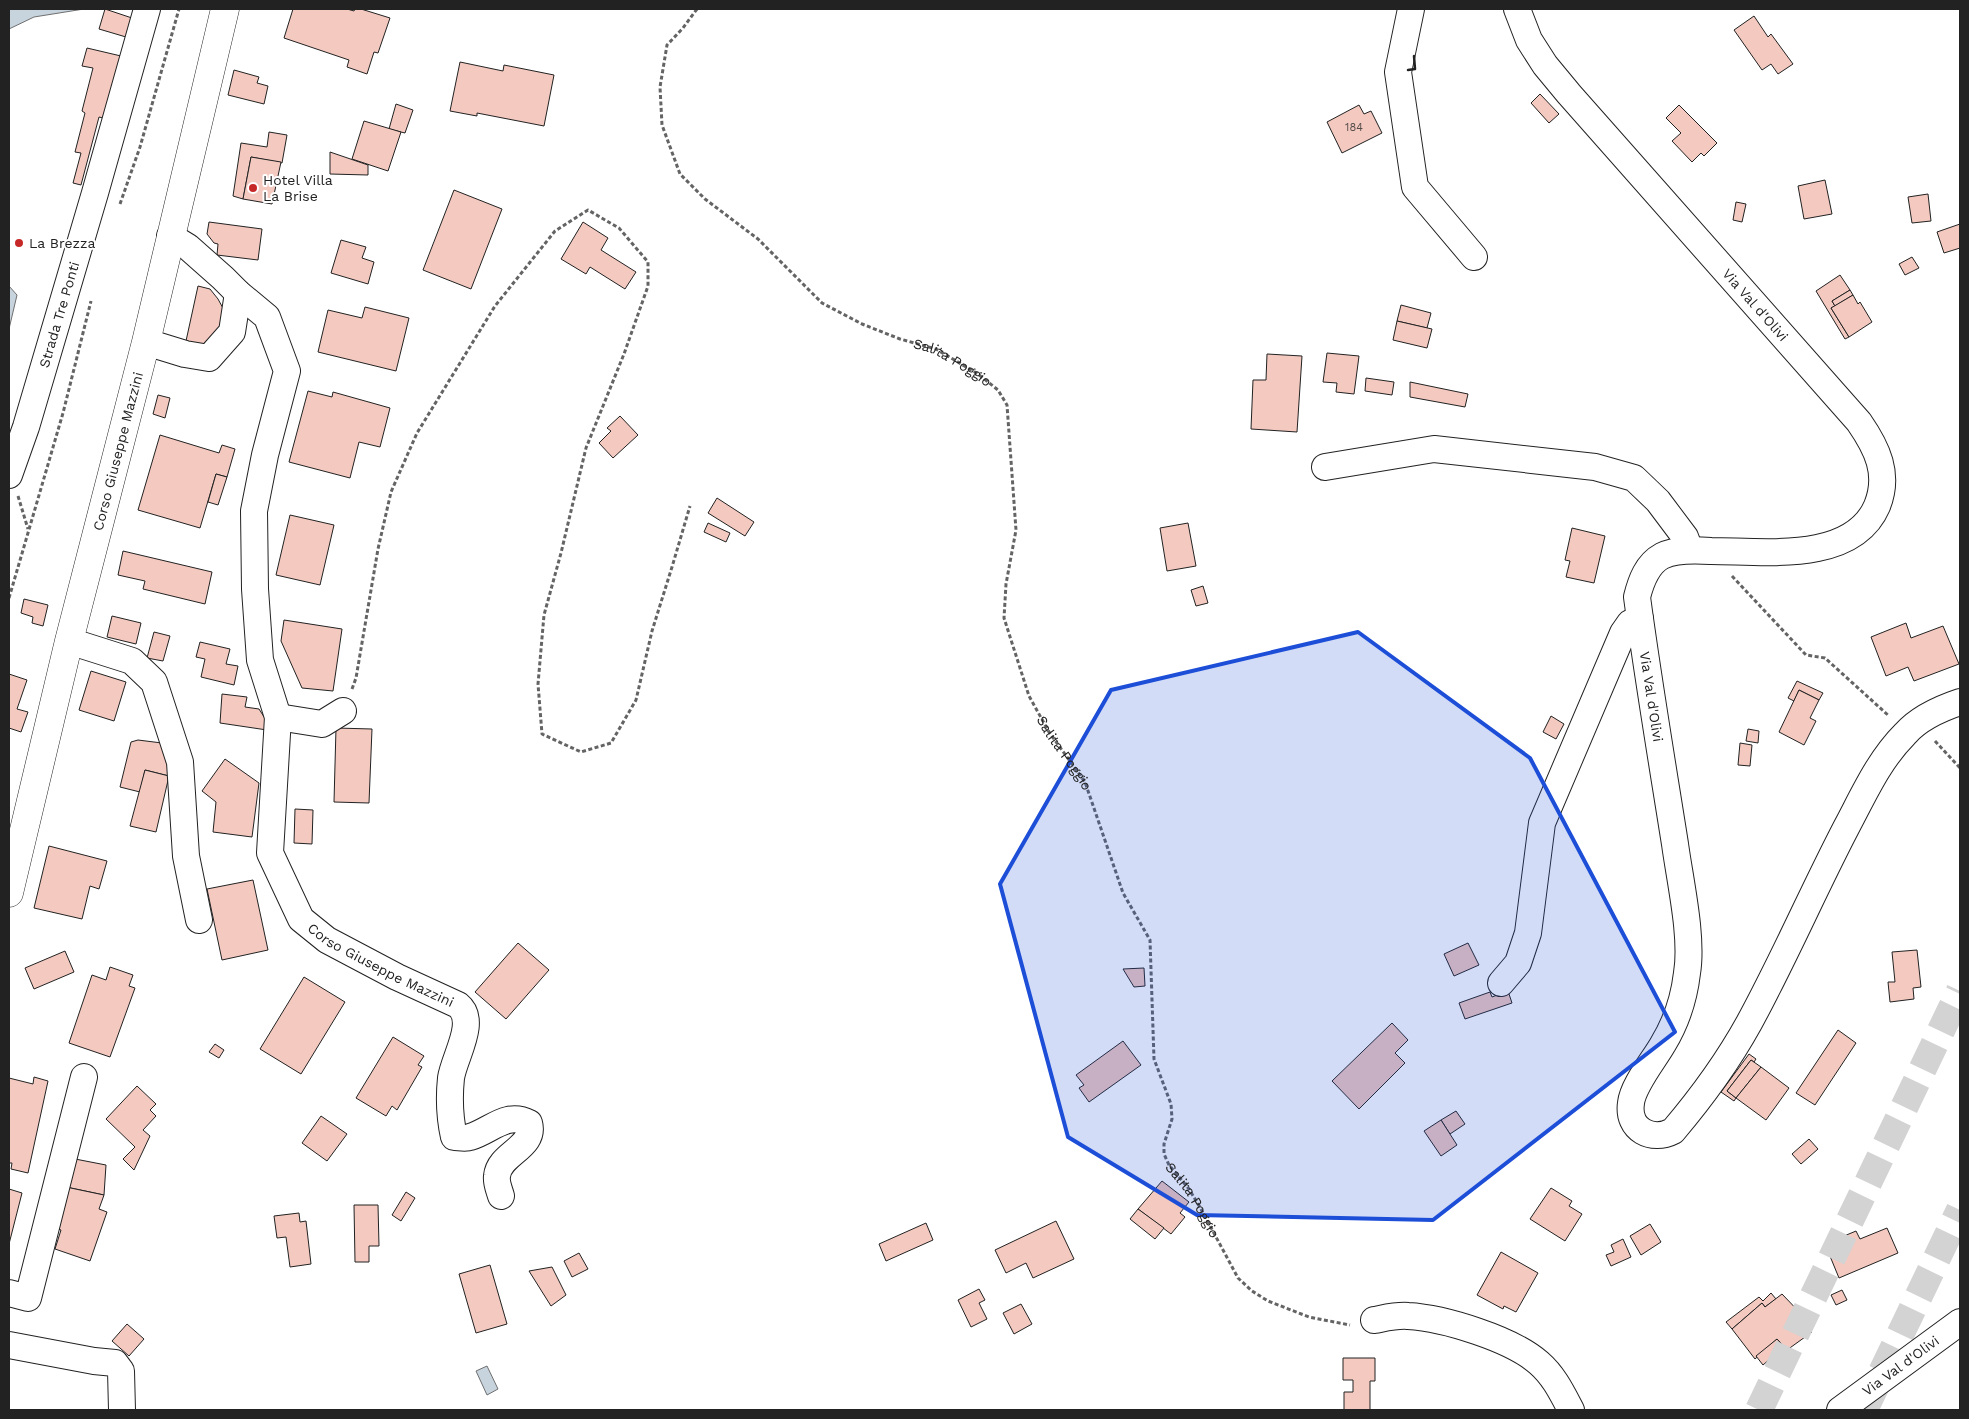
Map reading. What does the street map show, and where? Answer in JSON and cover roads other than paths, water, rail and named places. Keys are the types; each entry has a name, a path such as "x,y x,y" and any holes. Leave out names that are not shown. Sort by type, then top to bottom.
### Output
{"main road":[{"name":"Corso Giuseppe Mazzini","path":"9,893 69,641 146,342 225,9"}],"street":[{"name":"Strada Tre Ponti","path":"9,475 124,98 147,9"},
{"path":"1411,9 1398,72 1415,187 1474,257"},
{"name":"Via Val d'Olivi","path":"1517,9 1529,40 1545,65 1568,94 1859,422 1873,442 1881,462 1883,481 1880,498 1873,514 1863,527 1835,544 1792,552 1699,550 1663,555 1650,565 1640,582 1637,596 1688,935 1688,969 1678,1016 1634,1093 1630,1104 1631,1116 1637,1126 1651,1136 1664,1135 1673,1131 1725,1063 1749,1024 1822,874 1872,778 1893,746 1912,727 1949,706 1960,702"},
{"name":"Corso Giuseppe Mazzini","path":"170,236 188,247 267,317 287,370 254,511 254,589 260,660 278,717 270,853 301,919 327,940 462,1008 467,1025 451,1078 451,1124 454,1137 469,1138 506,1119 521,1118 529,1123 530,1136 515,1152 502,1162 497,1175 501,1196"},
{"path":"146,342 185,354 209,358 232,332 238,293"},
{"path":"1325,467 1434,449 1595,467 1634,478 1658,501 1685,537 1699,550"},
{"path":"1501,983 1518,963 1528,933 1542,823 1623,633 1630,623 1640,620"},
{"path":"69,641 132,661 154,682 180,762 186,856 199,920"},
{"path":"278,717 322,724 343,711"},
{"path":"9,1293 28,1298 84,1077"},
{"path":"431,1111 451,1078"},
{"path":"1374,1320 1406,1315 1432,1318 1503,1342 1524,1352 1539,1363 1554,1379 1571,1410"},
{"name":"Via Val d'Olivi","path":"1840,1410 1960,1322"},
{"path":"9,1345 94,1361 115,1363 121,1371 122,1410"}],"tunnel":[{"path":"1759,1410 1960,991"},
{"path":"1864,1410 1960,1210"}],"place":[{"name":"Hotel Villa La Brise","path":"253,188"},
{"name":"La Brezza","path":"19,243"}]}
